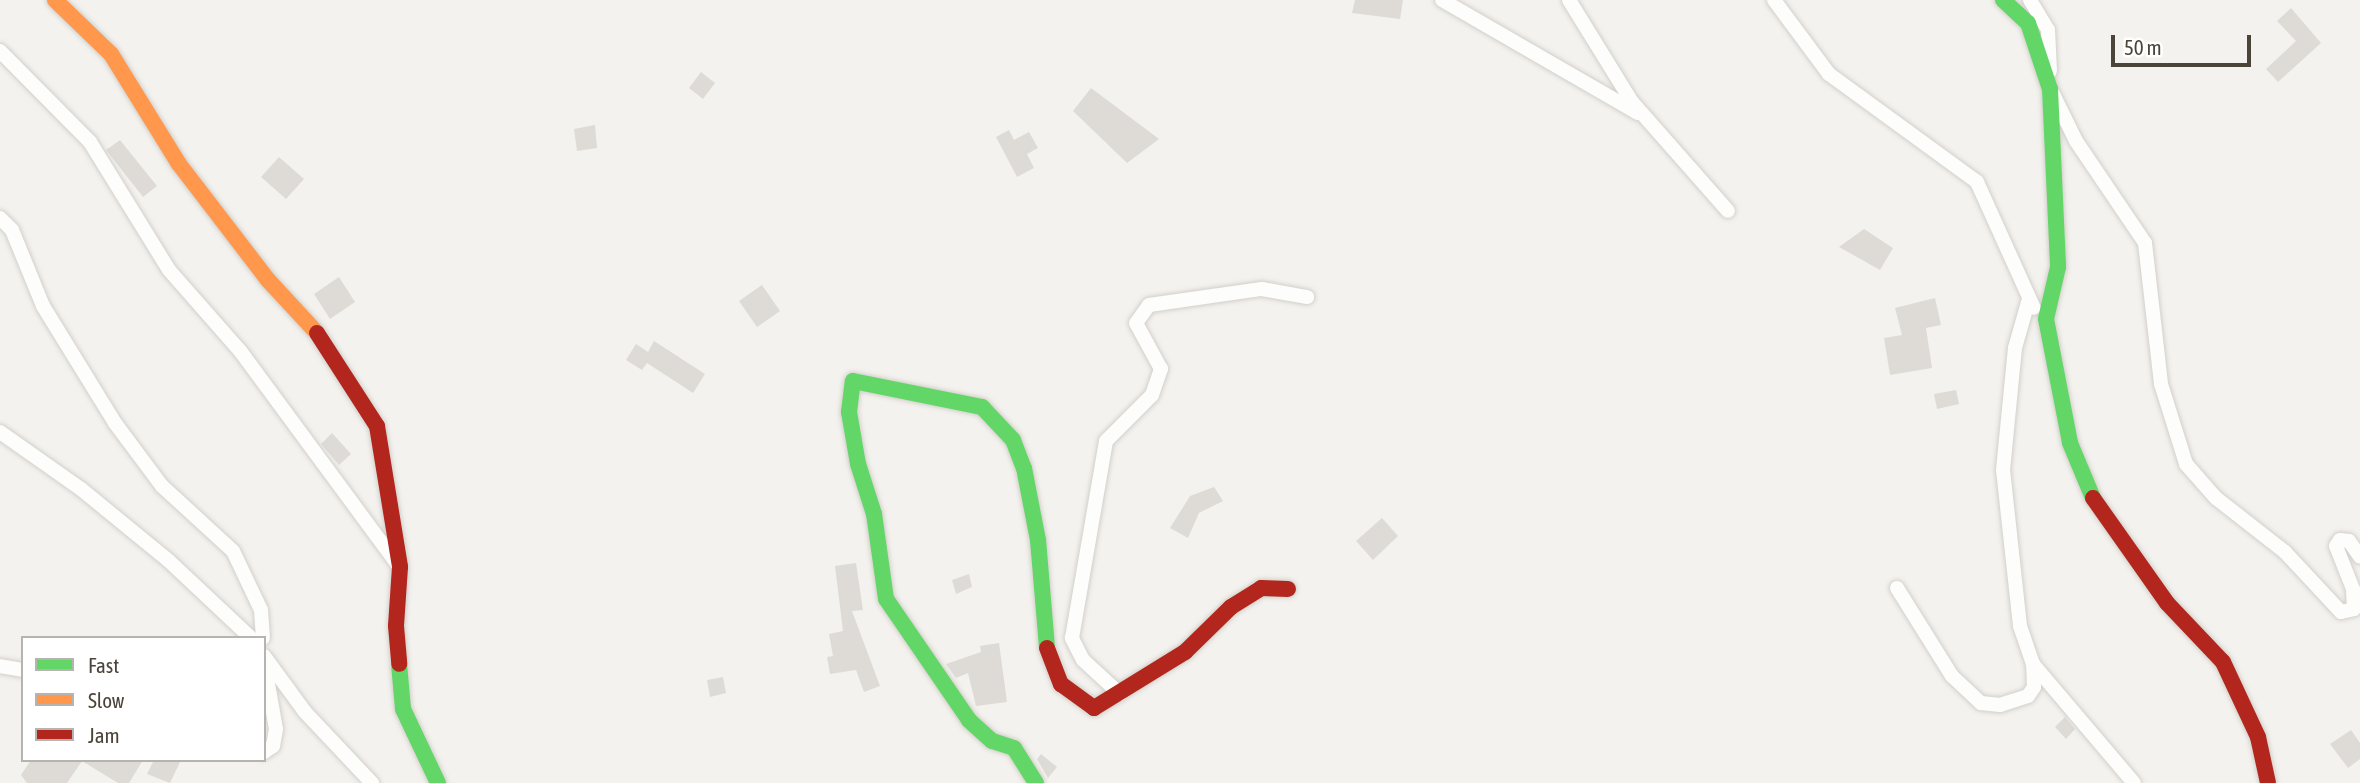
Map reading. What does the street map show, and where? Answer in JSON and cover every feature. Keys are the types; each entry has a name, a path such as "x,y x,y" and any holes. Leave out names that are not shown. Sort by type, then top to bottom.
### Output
{"street":[{"path":"55,0 111,54 178,164 268,280 326,343 376,426 387,464 400,567 396,626 403,709 438,783"},
{"path":"1442,0 1645,117"},
{"path":"1569,0 1645,117 1728,211"},
{"path":"1774,0 1829,74 1977,183 2028,302 2046,318"},
{"path":"2003,0 2028,23 2050,89 2076,141 2145,243 2161,384 2186,464 2216,498 2285,552 2341,612 2354,609 2353,589 2336,546 2340,540 2349,541 2360,557"},
{"path":"2030,0 2048,30 2058,267 2046,318 2060,410 2091,495 2160,593 2223,662 2258,737 2269,783"},
{"path":"0,51 90,142 169,270 241,352 400,567"},
{"path":"0,218 12,230 43,306 115,422 162,486 233,551 261,610 263,636"},
{"path":"1120,694 1083,660 1072,638 1106,442 1152,395 1161,369 1136,323 1149,305 1262,289 1307,297"},
{"path":"1897,588 1952,676 1981,703 2000,705 2028,696 2034,687 2033,664 2020,626 2003,470 2015,348 2028,302"},
{"path":"1036,783 1014,748 992,741 969,720 886,599 874,514 858,464 849,412 853,381 982,407 1013,440 1024,468 1038,540 1046,653 1061,684 1094,708 1185,652 1231,607 1261,588 1288,589"},
{"path":"0,432 140,537 249,636"},
{"path":"266,662 305,712 372,783"},
{"path":"2033,664 2134,783"},
{"path":"0,666 21,670"},
{"path":"266,671 276,729 273,746 266,751"}],"building":[{"path":"1355,0 1403,0 1400,19 1352,13"},
{"path":"2291,8 2321,43 2278,82 2266,69 2296,41 2277,21"},
{"path":"701,72 715,83 703,99 689,88"},
{"path":"1091,88 1159,139 1127,163 1073,111"},
{"path":"595,125 597,148 577,151 574,129"},
{"path":"1009,130 1014,140 1029,132 1038,148 1027,154 1034,168 1017,177 996,137"},
{"path":"120,140 157,186 143,197 106,150"},
{"path":"279,157 304,179 286,199 261,177"},
{"path":"1864,229 1893,248 1880,270 1839,247"},
{"path":"339,277 355,302 330,319 314,294"},
{"path":"762,285 780,311 757,327 739,301"},
{"path":"1935,298 1941,325 1926,328 1932,368 1890,375 1884,338 1902,335 1895,308"},
{"path":"654,341 705,374 693,393 647,363 642,370 626,360 636,344 648,352"},
{"path":"1956,390 1959,404 1937,409 1934,394"},
{"path":"332,433 351,454 339,465 321,444"},
{"path":"1214,487 1223,501 1199,513 1188,538 1170,528 1190,496"},
{"path":"1382,518 1398,536 1373,560 1356,541"},
{"path":"856,563 863,610 852,611 880,686 864,692 856,670 830,674 827,657 833,656 829,634 843,631 835,566"},
{"path":"969,574 972,587 956,594 952,580"},
{"path":"999,643 1007,702 976,706 968,673 956,678 946,664 981,652 980,646"},
{"path":"723,677 726,693 710,697 707,680"},
{"path":"2065,717 2075,729 2066,739 2055,727"},
{"path":"2351,730 2360,743 2360,759 2348,768 2330,744"},
{"path":"1041,754 1057,767 1048,778 1037,759"},
{"path":"30,762 81,762 67,783 27,783 21,775"},
{"path":"84,762 142,762 129,783 118,783"},
{"path":"153,762 180,762 170,783 147,774"}],"traffic: fast":[{"path":"2003,0 2028,23 2050,89 2058,267 2046,319 2070,443 2093,498"},
{"path":"1036,783 1014,748 992,741 969,720 886,599 874,514 858,464 849,412 853,381 982,407 1013,440 1024,468 1038,540 1047,648"},
{"path":"399,664 403,709 438,783"}],"traffic: slow":[{"path":"55,0 111,54 179,164 268,280 317,333"}],"traffic: jam":[{"path":"317,333 377,426 400,567 396,626 399,664"},
{"path":"2093,498 2167,603 2223,662 2258,737 2268,783"},
{"path":"1047,648 1061,684 1094,708 1185,652 1231,607 1261,588 1288,589"}]}
